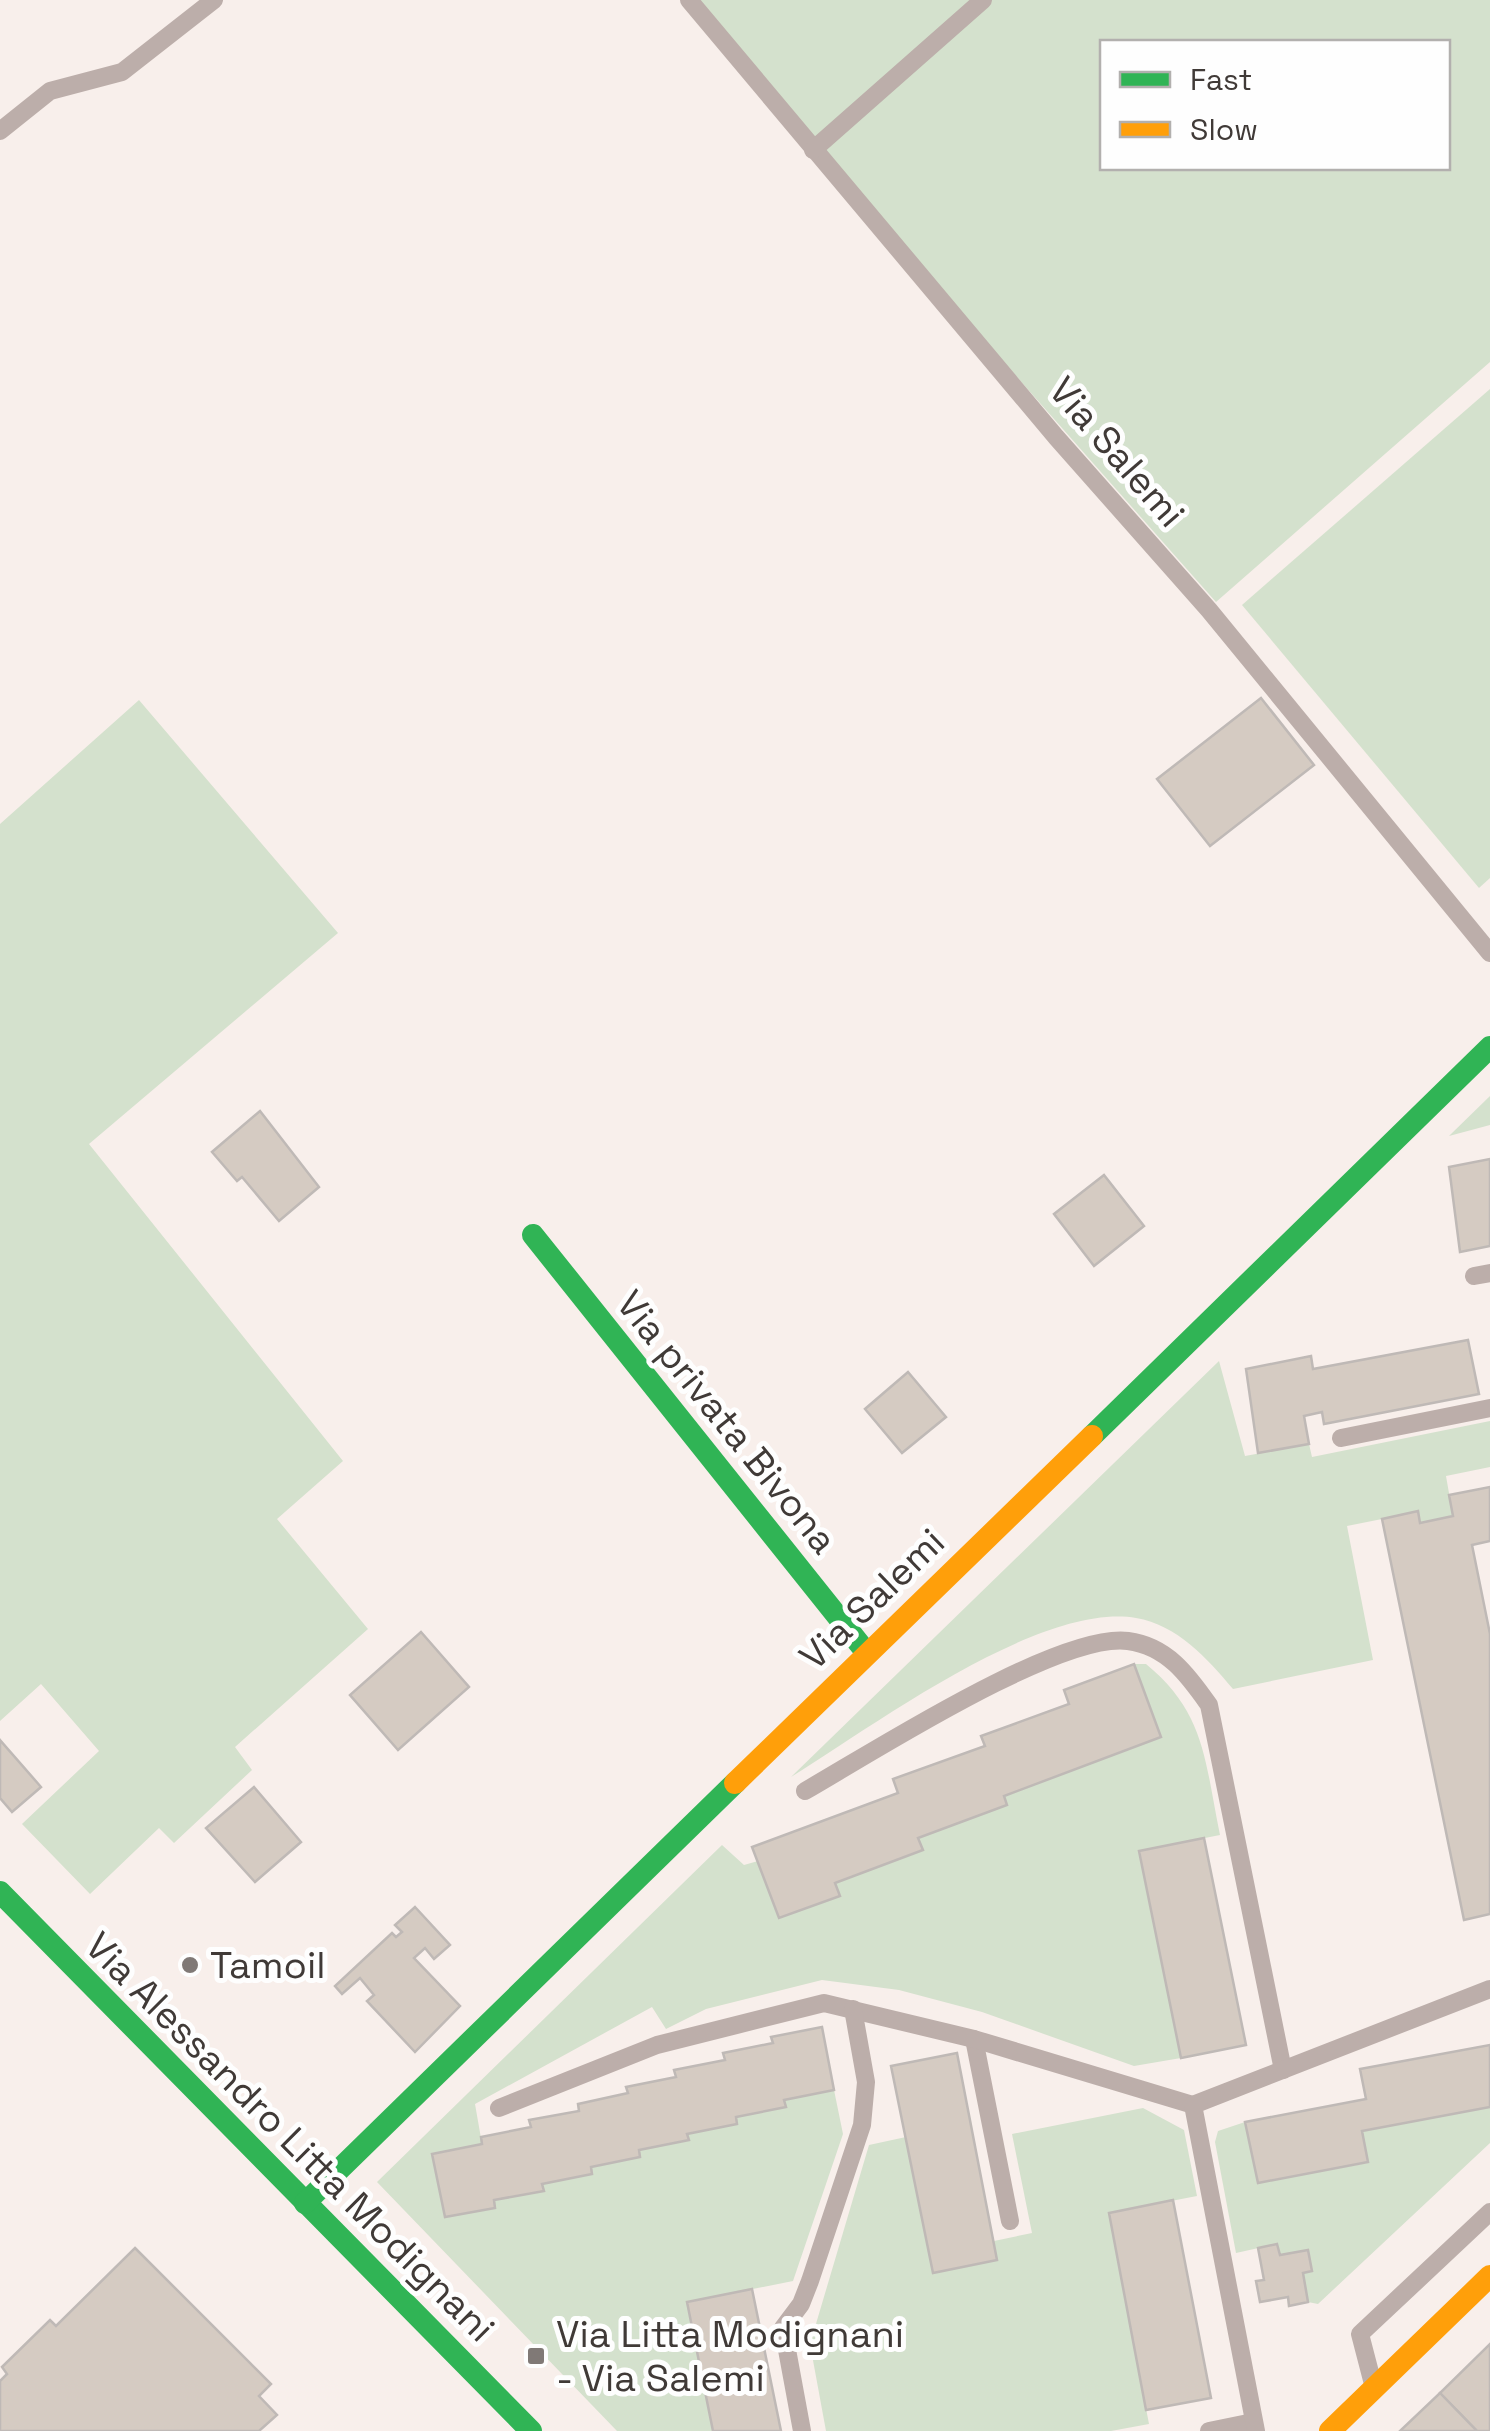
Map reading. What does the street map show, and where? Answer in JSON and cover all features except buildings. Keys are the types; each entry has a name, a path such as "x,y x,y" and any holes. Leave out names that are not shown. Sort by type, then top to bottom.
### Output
{"street":[{"name":"Via Salemi","path":"305,2203 1490,1047"},
{"name":"Via privata Bivona","path":"533,1236 866,1652"},
{"name":"Via Alessandro Litta Modignani","path":"0,1892 530,2431"},
{"path":"1330,2431 1490,2276"}],"lane":[{"path":"0,130 50,91 122,72 214,0"},
{"name":"Via Salemi","path":"689,0 1209,610 1490,953"},
{"path":"813,150 983,0"},
{"path":"1341,1438 1490,1408"},
{"path":"804,1792 994,1684 1070,1652 1126,1640 1156,1648 1186,1671 1209,1705 1282,2070"},
{"path":"498,2108 657,2045 767,2014 824,2003 974,2039 1193,2104 1490,1989"},
{"path":"802,2431 782,2328 810,2280 862,2125 866,2082 853,2009"},
{"path":"974,2039 1010,2221"},
{"path":"1193,2104 1255,2427 1209,2431"},
{"path":"1374,2389 1360,2334 1490,2212"}],"green space":[{"path":"683,0 1490,0 1490,362 1216,602"},
{"path":"1490,389 1490,878 1479,888 1242,605"},
{"path":"139,700 338,933 89,1144 343,1461 277,1519 368,1629 235,1747 252,1770 174,1843 159,1828 90,1894 22,1824 99,1751 41,1684 0,1721 0,824"},
{"path":"1490,1096 1490,1125 1449,1136"},
{"path":"1219,1361 1245,1456 1309,1444 1312,1457 1490,1421 1490,1467 1446,1476 1453,1516 1420,1523 1417,1512 1347,1526 1373,1660 1233,1689 1202,1655 1165,1628 1136,1618 1097,1618 1053,1629 1006,1648 910,1700 791,1777"},
{"path":"1134,1664 1146,1664 1166,1682 1192,1721 1206,1762 1220,1835 1139,1851 1181,2058 1134,2066 982,2012 899,1990 822,1980 706,2009 666,2029 652,2007 475,2104 482,2144 433,2154 446,2217 494,2208 494,2200 543,2191 542,2184 591,2167 640,2157 639,2150 688,2140 687,2134 737,2124 736,2117 784,2100 834,2090 843,2134 793,2281 687,2302 713,2431 617,2431 377,2182 722,1845 744,1865 758,1861 779,1918 839,1896 835,1883 922,1851 918,1838 1006,1805 1004,1796 1160,1738"},
{"path":"1490,2107 1490,2143 1318,2304 1308,2302 1303,2273 1312,2270 1308,2250 1280,2255 1277,2244 1236,2253 1215,2142 1218,2131 1245,2122 1258,2183 1367,2163 1362,2131"},
{"path":"1143,2108 1184,2130 1197,2196 1109,2213 1149,2424 1111,2431 826,2431 810,2344 869,2145 906,2137 933,2273 997,2260 994,2241 1032,2233 1012,2134"}],"traffic: fast":[{"path":"1092,1436 1490,1047"},
{"path":"533,1235 866,1652"},
{"path":"305,2203 735,1783"},
{"path":"0,1892 531,2431"}],"traffic: slow":[{"path":"735,1783 1092,1436"},
{"path":"1330,2431 1490,2276"}],"place":[{"name":"Tamoil","path":"190,1965"},
{"name":"Via Litta Modignani - Via Salemi","path":"536,2356"}]}
